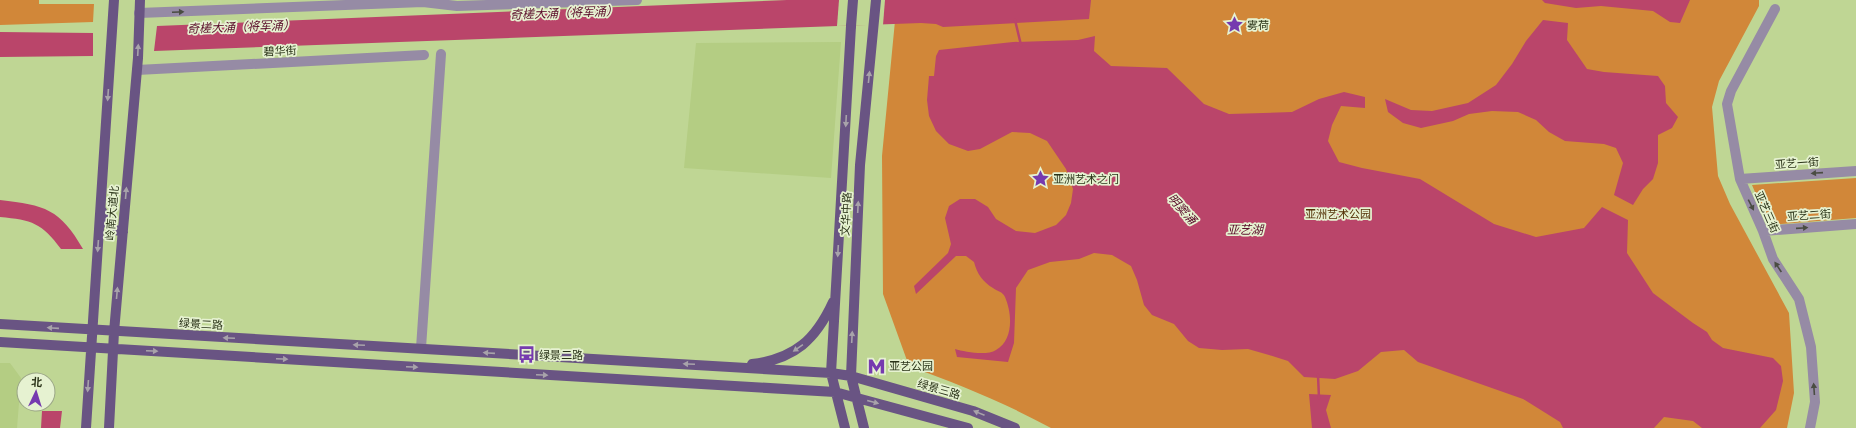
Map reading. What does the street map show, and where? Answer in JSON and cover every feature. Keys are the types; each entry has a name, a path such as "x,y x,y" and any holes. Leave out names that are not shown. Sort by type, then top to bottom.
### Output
{"main road":[{"name":"岭南大道北","path":"86,428 114,0"},
{"name":"岭南大道北","path":"109,428 114,332 137,70 140,0"},
{"name":"文华中路","path":"845,428 831,373 853,0"},
{"name":"文华中路","path":"864,428 855,397 851,376 860,165 876,0"},
{"path":"100,207 109,227 114,231 122,232"},
{"path":"728,367 762,363 789,354 811,339 825,319 836,294"},
{"name":"绿景二路","path":"0,324 92,331 421,348 831,373"},
{"path":"0,342 835,392 968,428"},
{"name":"绿景三路","path":"831,373 851,376 973,411 1015,428"}],"street":[{"path":"140,14 423,2 457,3 638,0"},
{"name":"亚艺三街","path":"1775,9 1731,91 1727,104 1740,179 1763,231 1773,259 1799,299 1811,347 1815,402 1810,428"},
{"path":"421,348 441,54"},
{"name":"碧华街","path":"137,70 424,55"},
{"name":"亚艺一街","path":"1740,179 1856,170"},
{"name":"亚艺二街","path":"1763,231 1856,224"}],"shaded area":[{"path":"841,42 831,178 684,168 696,43"},
{"path":"0,363 10,363 17,372 16,412 18,412 17,428 0,428"}],"green space":[{"path":"0,0 39,0 39,4 94,4 93,22 0,25"},
{"name":"亚洲艺术公园","path":"897,0 1759,0 1759,6 1719,81 1712,107 1718,176 1730,204 1789,313 1794,393 1787,428 1051,428 981,394 909,366 883,294 882,156"},
{"path":"1856,178 1856,218 1769,225 1752,185"}],"water":[{"name":"奇槎大涌（将军涌）","path":"787,0 1091,0 1089,19 943,27 936,24 921,23 154,51 157,26"},
{"path":"1542,0 1690,0 1680,23 1670,22 1653,11 1601,6 1576,8 1545,3"},
{"path":"1543,20 1568,23 1567,40 1587,69 1604,72 1658,76 1665,86 1666,103 1678,117 1672,128 1658,135 1658,163 1653,179 1643,189 1633,205 1614,195 1623,163 1616,148 1604,144 1565,141 1549,132 1536,120 1518,112 1492,111 1469,114 1453,121 1421,128 1403,123 1388,112 1385,99 1411,110 1432,111 1468,103 1496,85 1512,64 1526,41"},
{"path":"0,32 93,33 93,56 0,57"},
{"name":"亚艺湖","path":"1095,36 1094,51 1111,66 1167,68 1204,104 1229,114 1292,112 1319,99 1344,92 1365,97 1365,108 1341,106 1332,125 1328,141 1339,162 1420,179 1494,224 1536,237 1584,228 1602,207 1628,220 1627,253 1653,293 1707,332 1712,340 1723,348 1773,358 1781,366 1783,381 1776,410 1760,428 1702,428 1693,421 1664,417 1654,428 1563,428 1560,422 1523,399 1418,362 1404,350 1381,352 1358,371 1335,379 1304,377 1288,361 1248,349 1222,350 1199,348 1188,341 1174,324 1152,315 1144,305 1137,280 1131,266 1112,255 1094,253 1079,259 1050,262 1028,270 1016,288 1014,343 1008,362 957,357 955,349 987,353 992,352 1002,346 1009,333 1010,318 1004,295 989,286 983,280 974,262 966,256 956,256 916,294 914,286 948,253 951,244 945,218 949,206 960,199 975,199 988,207 996,219 1016,231 1035,233 1056,225 1066,215 1071,203 1073,189 1066,169 1047,141 1030,133 1012,132 980,149 968,151 949,144 936,131 929,116 927,100 929,76 934,76 936,56 939,50 1013,42 1078,40"},
{"path":"0,200 29,204 50,211 67,225 83,249 61,249 48,233 35,224 0,217"},
{"path":"1309,394 1331,395 1326,410 1331,428 1312,428"},
{"path":"62,411 60,428 41,428 42,412"}],"pier":[{"path":"839,0 885,0 883,25 837,26"}],"waterway":[{"name":"明窦涌","path":"1015,20 1021,45"},
{"name":"明窦涌","path":"1318,375 1319,398"}],"place":[{"name":"雾荷","path":"1234,25"},
{"name":"亚洲艺术之门","path":"1040,179"},
{"name":"绿景二路","path":"526,355"},
{"name":"亚艺公园","path":"876,366"}]}
